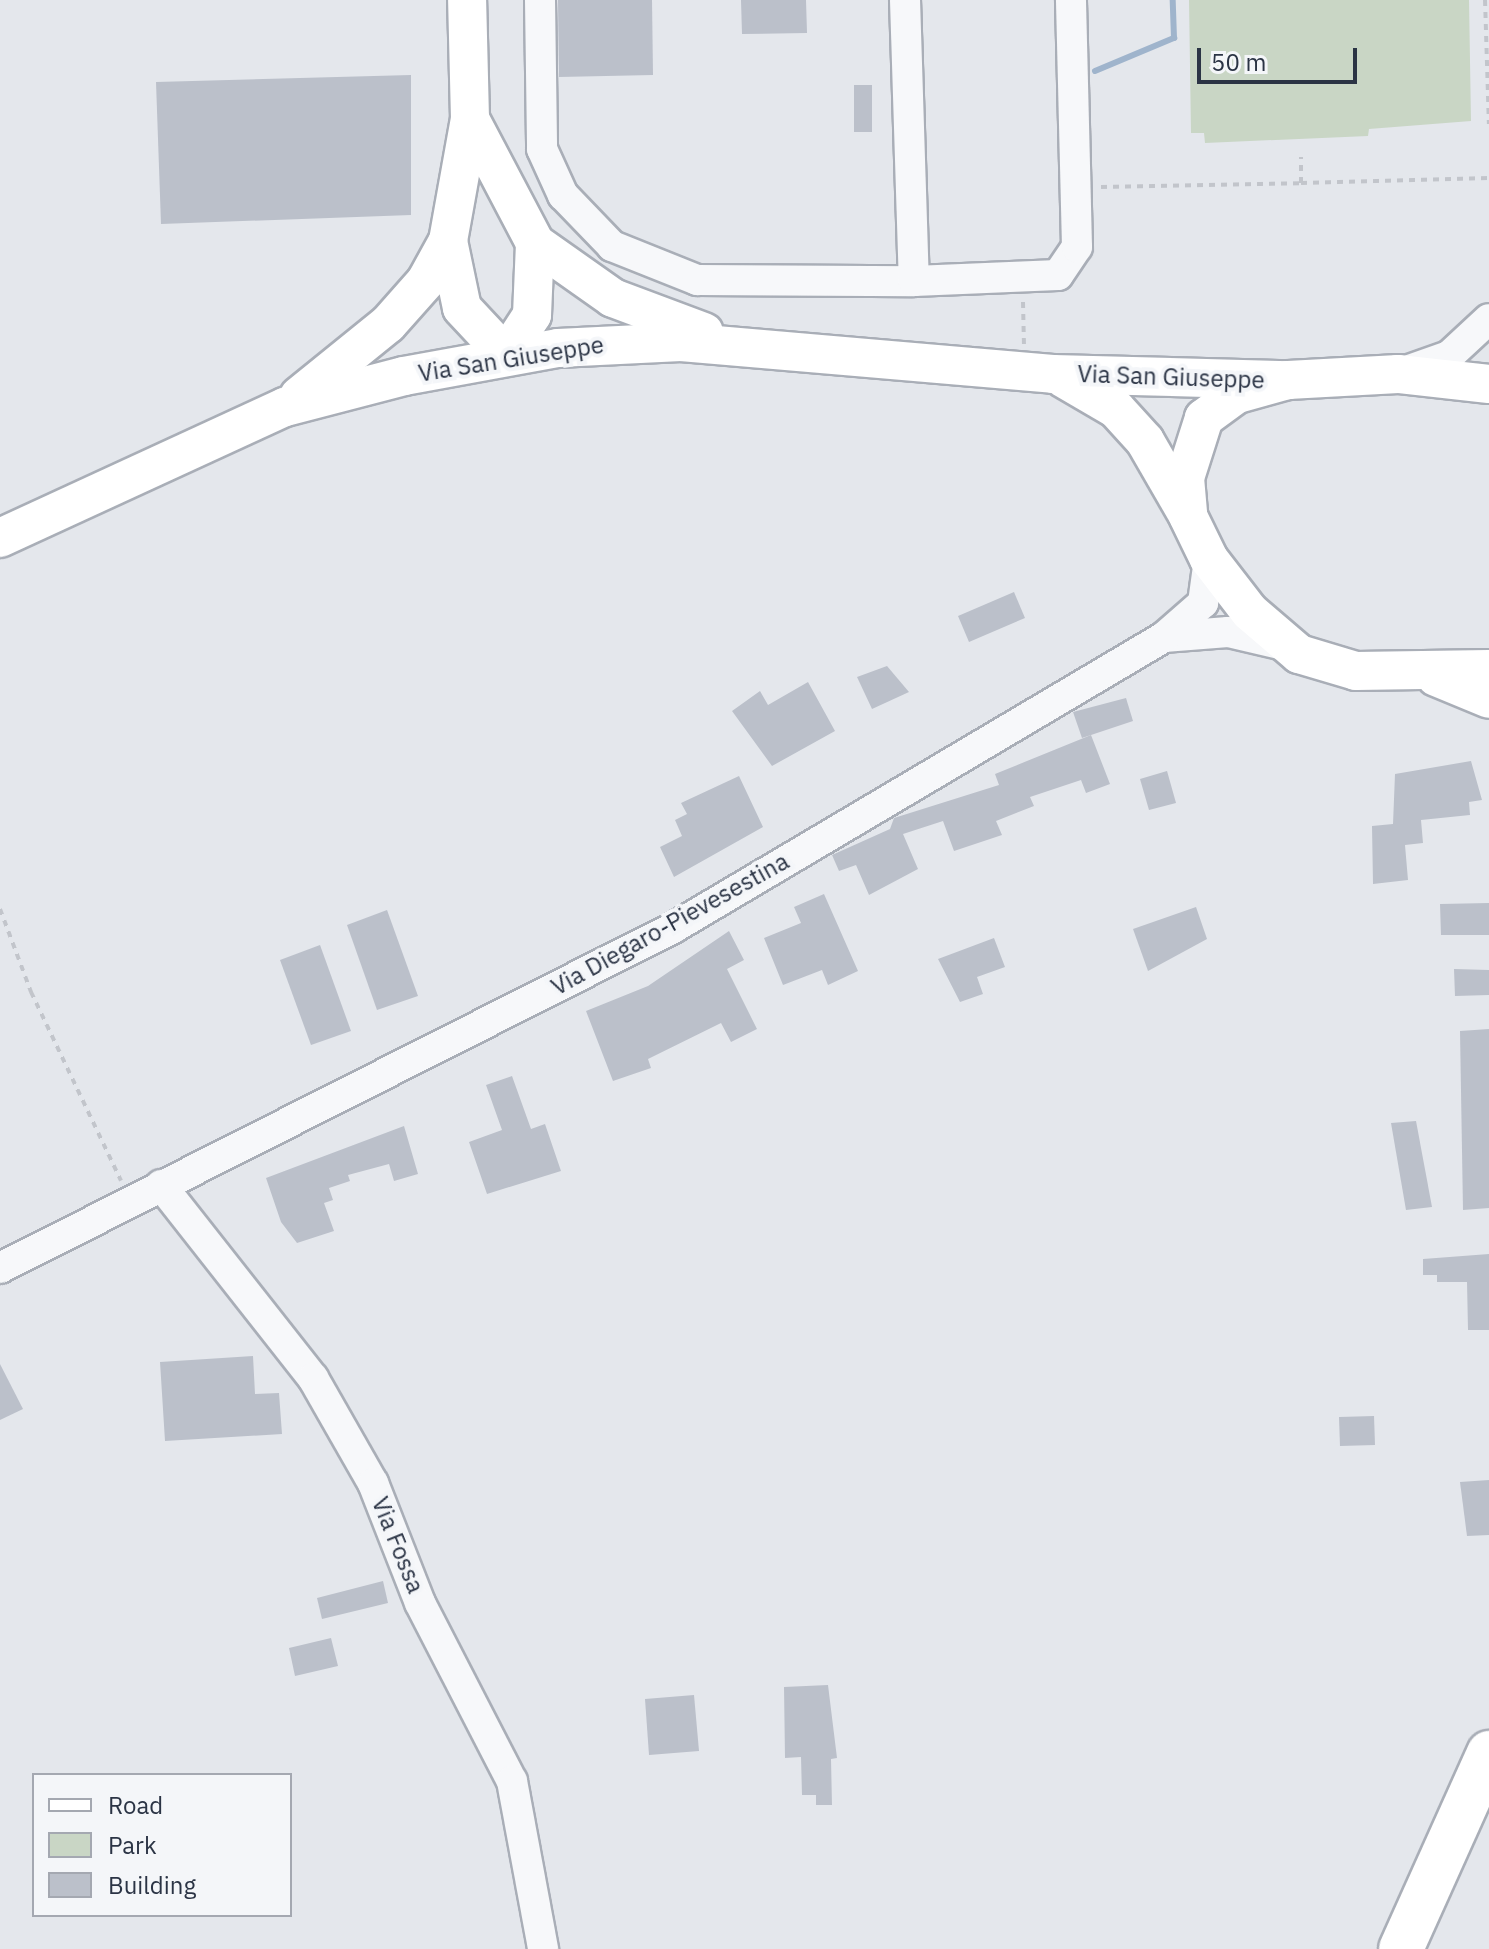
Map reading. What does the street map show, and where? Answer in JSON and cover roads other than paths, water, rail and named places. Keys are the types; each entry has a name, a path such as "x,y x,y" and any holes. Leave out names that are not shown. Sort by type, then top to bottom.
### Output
{"highway":[{"path":"1401,1949 1489,1753"},
{"path":"1427,1949 1489,1809"}],"main road":[{"path":"285,407 388,324 426,281 448,241 470,119 467,0"},
{"path":"470,119 535,243 613,298 750,346"},
{"path":"448,241 462,308 506,355 532,315 535,243"},
{"name":"Via San Giuseppe","path":"0,538 285,407 506,355 617,342 750,346 1053,374 1288,380"},
{"name":"Via San Giuseppe","path":"1053,374 1116,409 1145,441 1209,559 1287,646"},
{"path":"1188,516 1188,451 1204,418 1237,394 1288,380 1398,374 1489,384"},
{"path":"1287,646 1333,667 1414,671 1489,669"},
{"path":"1414,671 1489,699"}],"street":[{"path":"540,0 542,149 563,195 612,246 697,280 914,281 1058,275 1077,247 1071,0"},
{"path":"905,0 914,281"},
{"path":"1398,374 1449,356 1489,319"},
{"name":"Via Diegaro-Pievesestina","path":"0,1268 673,928 1164,637 1203,603 1209,559"},
{"name":"Via Diegaro-Pievesestina","path":"1164,637 1228,632 1287,646"},
{"name":"Via Fossa","path":"161,1185 313,1378 373,1483 420,1603 512,1781 543,1949"}],"waterway":[{"path":"1095,71 1174,38 1173,0"}]}
